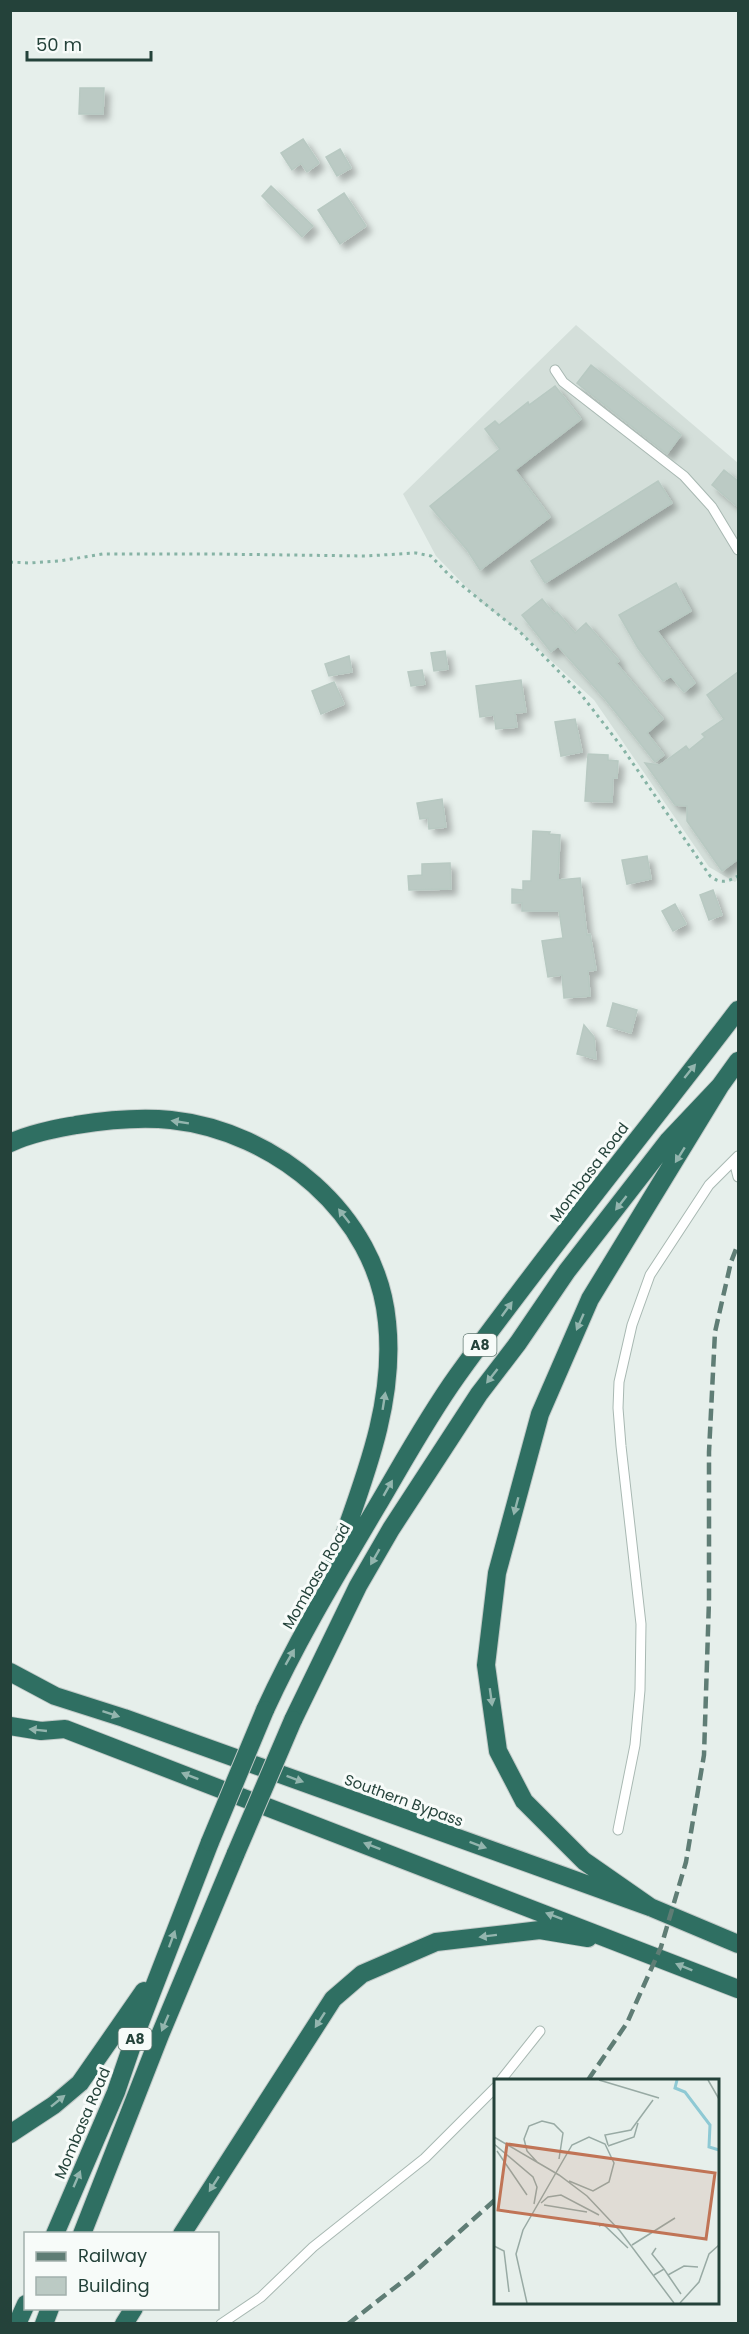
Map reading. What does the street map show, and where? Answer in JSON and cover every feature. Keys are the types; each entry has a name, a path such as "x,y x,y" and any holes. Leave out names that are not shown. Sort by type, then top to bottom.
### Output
{"highway":[{"name":"Mombasa Road","path":"56,2232 117,2092 163,1962 265,1710 285,1666 322,1597 455,1378 524,1285 738,1010"},
{"name":"A8","path":"83,2232 160,2035 236,1853 293,1720 363,1577 391,1529 479,1394 518,1343 567,1271 668,1141 720,1086 738,1061"},
{"path":"650,1907 584,1861 524,1801 498,1750 486,1665 497,1573 540,1414 590,1299 720,1086"},
{"path":"10,1143 51,1130 101,1121 171,1120 197,1124 229,1132 271,1151 326,1195 353,1228 374,1266 381,1288 387,1319 389,1365 381,1418 368,1465 322,1597"},
{"name":"Southern Bypass","path":"10,1672 56,1696 124,1718 650,1907 738,1944"},
{"path":"10,1726 41,1731 65,1729 628,1944 738,1989"},
{"path":"183,2232 333,2000 362,1974 436,1942 540,1930 628,1944"},
{"path":"10,2134 54,2105 80,2083 109,2044 163,1962"},
{"path":"17,2324 24,2308"},
{"path":"124,2324 133,2310"}],"lane":[{"path":"555,370 563,382 684,476 712,507 738,550"},
{"path":"618,1830 635,1745 640,1690 641,1624 621,1446 618,1408 619,1382 642,1294 662,1254 709,1185 738,1156 736,1169 738,1177"},
{"path":"502,2079 540,2031"},
{"path":"221,2324 261,2297 313,2247 425,2158 494,2088"}],"path":[{"path":"10,562 59,561 103,554 365,556 416,553 431,556 449,575 520,633 580,693 621,746 710,876 717,881 725,882 738,876"}],"shaded area":[{"path":"576,325 738,463 738,879 735,882 709,867 594,700 520,632 482,603 436,556 403,494"}],"building":[{"path":"80,88 104,88 103,114 79,114"},
{"path":"303,139 319,163 307,172 301,163 292,170 281,153"},
{"path":"340,149 351,168 337,176 326,157"},
{"path":"271,186 313,226 302,237 262,196"},
{"path":"344,193 366,226 340,244 318,210"},
{"path":"591,365 681,435 667,454 577,383"},
{"path":"555,386 581,419 515,470 550,517 480,570 468,551 430,506 500,449 485,429 495,421 499,425 528,402 529,405"},
{"path":"724,470 738,481 738,507 712,485"},
{"path":"658,481 672,503 545,583 531,561"},
{"path":"676,583 691,611 657,631 695,683 684,692 671,676 663,681 638,648 619,615"},
{"path":"542,599 554,614 557,612 575,633 586,623 619,661 616,663 663,719 647,733 664,755 655,762 606,700 558,646 551,652 522,615"},
{"path":"445,651 448,669 434,671 431,653"},
{"path":"349,656 352,672 329,676 325,664"},
{"path":"422,670 425,684 411,686 408,672"},
{"path":"738,672 738,859 722,871 687,821 687,806 675,805 645,763 660,765 686,746 689,750 705,737 702,734 724,719 707,695"},
{"path":"521,680 526,712 515,713 517,727 496,729 494,715 480,717 476,686"},
{"path":"334,682 344,704 321,714 312,691"},
{"path":"575,719 582,752 561,756 555,722"},
{"path":"588,754 608,755 608,760 618,761 617,778 613,778 612,802 585,801"},
{"path":"442,799 446,827 429,829 428,818 420,819 417,803"},
{"path":"533,831 560,835 558,880 580,878 587,935 590,934 596,970 588,971 590,996 564,998 562,975 548,977 542,941 563,938 559,911 522,911 522,903 512,903 512,889 523,890 523,881 531,881"},
{"path":"647,856 651,879 627,884 622,860"},
{"path":"450,863 451,889 409,890 408,876 422,875 422,864"},
{"path":"713,890 722,915 709,920 700,895"},
{"path":"675,904 686,924 673,931 662,911"},
{"path":"613,1003 637,1010 631,1033 607,1026"},
{"path":"584,1025 594,1037 596,1059 577,1054"}],"railway":[{"path":"589,2079 627,2023 661,1947 686,1862 704,1755 709,1600 709,1452 715,1332 731,1262 738,1244"},
{"path":"348,2324 411,2275 494,2201"}]}
